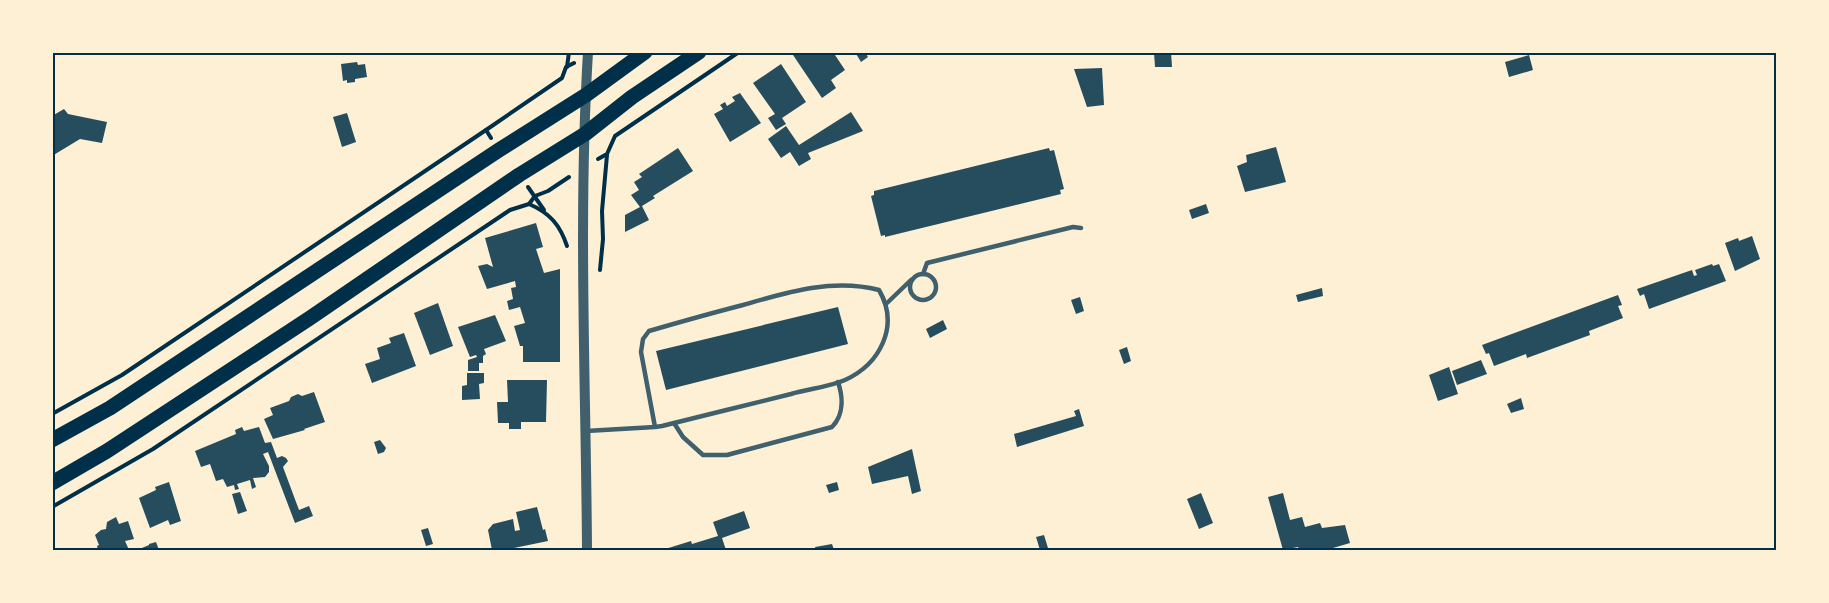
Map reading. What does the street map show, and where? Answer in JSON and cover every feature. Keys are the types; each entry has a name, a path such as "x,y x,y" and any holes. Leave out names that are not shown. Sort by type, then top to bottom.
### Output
{"main road":[{"path":"52,440 110,408 489,156 586,95 645,52"},
{"path":"52,483 107,452 585,134 632,97 699,52"}],"street":[{"path":"587,550 584,113 588,52"}],"lane":[{"path":"922,274 927,263 1073,227 1081,228"},
{"path":"887,303 915,277 922,274 931,276 936,283 936,291 931,298 922,301 914,297 910,289 915,277"},
{"path":"586,431 656,427 845,380 871,362 882,348 889,314 887,303 879,290 837,284 796,290 649,331 643,339 641,352 656,427"},
{"path":"674,423 683,437 703,455 727,454 832,427 838,421 841,404 838,382"}],"path":[{"path":"566,67 568,52"},
{"path":"599,272 607,154 615,136 739,52"},
{"path":"52,414 122,375 486,130"},
{"path":"52,507 153,449 510,210 529,204 535,196 548,191 585,165 607,154"},
{"path":"529,204 545,211 562,230 570,256"}],"building":[{"path":"797,52 833,52 845,70 831,80 836,88 822,98 793,55"},
{"path":"855,52 865,52 868,57 861,62"},
{"path":"1154,52 1171,52 1172,67 1155,67"},
{"path":"1529,55 1533,70 1509,77 1505,62"},
{"path":"357,62 358,65 365,64 367,77 355,79 355,82 343,81 341,64"},
{"path":"781,64 806,102 782,118 786,124 776,130 768,118 775,114 753,83"},
{"path":"1102,68 1104,105 1087,107 1074,69"},
{"path":"740,93 761,123 730,142 714,114 723,109 720,105 725,102 727,106 735,101 732,97"},
{"path":"64,109 68,114 107,122 102,143 80,139 52,156 52,116"},
{"path":"851,112 863,131 808,153 811,159 799,166 790,152 781,158 768,139 786,126 799,145"},
{"path":"347,113 356,142 342,147 333,117"},
{"path":"1276,147 1286,182 1245,192 1237,166 1247,162 1246,155"},
{"path":"678,148 693,171 653,196 655,198 642,206 649,220 625,232 625,215 640,207 631,195 639,190 634,182 642,177 639,174"},
{"path":"1049,148 1050,151 1054,150 1064,189 1060,190 1061,194 885,237 885,235 881,236 871,196 874,195 874,191"},
{"path":"1206,204 1209,213 1192,219 1189,210"},
{"path":"536,223 543,247 536,249 544,273 560,269 560,362 523,362 523,346 520,346 514,326 525,323 520,307 509,310 507,301 513,299 511,288 516,287 515,281 487,289 478,266 487,264 493,267 485,238"},
{"path":"1752,236 1760,259 1735,271 1725,243"},
{"path":"1712,264 1713,266 1719,264 1726,281 1649,309 1644,294 1640,296 1637,289 1692,270 1694,276 1697,275 1695,270"},
{"path":"1322,288 1323,296 1298,302 1296,295"},
{"path":"1618,295 1622,305 1618,306 1623,318 1589,331 1590,335 1527,358 1526,354 1494,366 1489,353 1486,354 1482,345"},
{"path":"1080,297 1084,311 1076,314 1071,300"},
{"path":"438,303 453,346 430,355 414,313"},
{"path":"838,307 848,344 666,390 656,351"},
{"path":"495,315 506,341 484,349 486,354 483,356 483,363 479,363 479,371 468,371 468,360 477,357 476,355 470,357 458,327"},
{"path":"943,320 947,329 930,338 926,329"},
{"path":"404,333 416,366 372,383 365,364 380,359 377,348 391,343 389,338"},
{"path":"1127,347 1131,361 1124,364 1119,350"},
{"path":"1481,360 1487,374 1457,385 1452,371"},
{"path":"1449,367 1458,394 1438,401 1429,375"},
{"path":"467,373 484,373 484,383 479,384 480,399 462,400 462,386 467,385"},
{"path":"507,380 547,380 546,422 521,422 521,429 509,429 509,423 498,423 497,402 508,402"},
{"path":"314,392 325,422 273,439 264,419 273,415 270,408 289,401 291,397 298,394 302,396"},
{"path":"1521,398 1524,409 1511,413 1507,404"},
{"path":"1079,409 1084,426 1017,447 1014,434 1076,416 1074,411"},
{"path":"242,427 244,431 259,427 265,443 271,442 277,458 282,456 286,458 288,461 283,467 299,510 309,506 313,516 295,523 268,452 263,454 269,466 269,472 265,477 253,478 256,487 252,489 250,480 237,484 239,489 235,490 234,485 227,487 223,479 216,481 210,464 201,467 195,451 236,434 235,430"},
{"path":"380,440 386,448 384,452 378,454 374,442"},
{"path":"912,449 921,491 912,494 908,476 872,484 868,467"},
{"path":"169,482 181,521 170,525 168,520 150,528 139,498 156,490 155,487"},
{"path":"837,482 839,490 829,493 826,485"},
{"path":"240,492 247,511 238,514 232,494"},
{"path":"1201,493 1213,523 1199,529 1187,499"},
{"path":"1283,493 1290,520 1302,517 1305,527 1320,523 1322,528 1345,525 1350,543 1333,548 1334,550 1299,550 1298,547 1283,550 1268,497"},
{"path":"537,507 548,541 505,550 492,550 488,530 493,524 513,519 515,531 520,530 516,512"},
{"path":"744,511 750,528 722,538 726,550 662,550 718,536 713,522"},
{"path":"116,517 119,524 128,521 134,539 125,541 129,550 98,550 99,545 95,535 106,529 107,522"},
{"path":"428,528 433,544 426,546 421,530"},
{"path":"1044,535 1048,548 1040,550 1036,537"},
{"path":"156,542 159,550 137,550 149,544"},
{"path":"832,544 834,550 816,550 815,547"}]}
